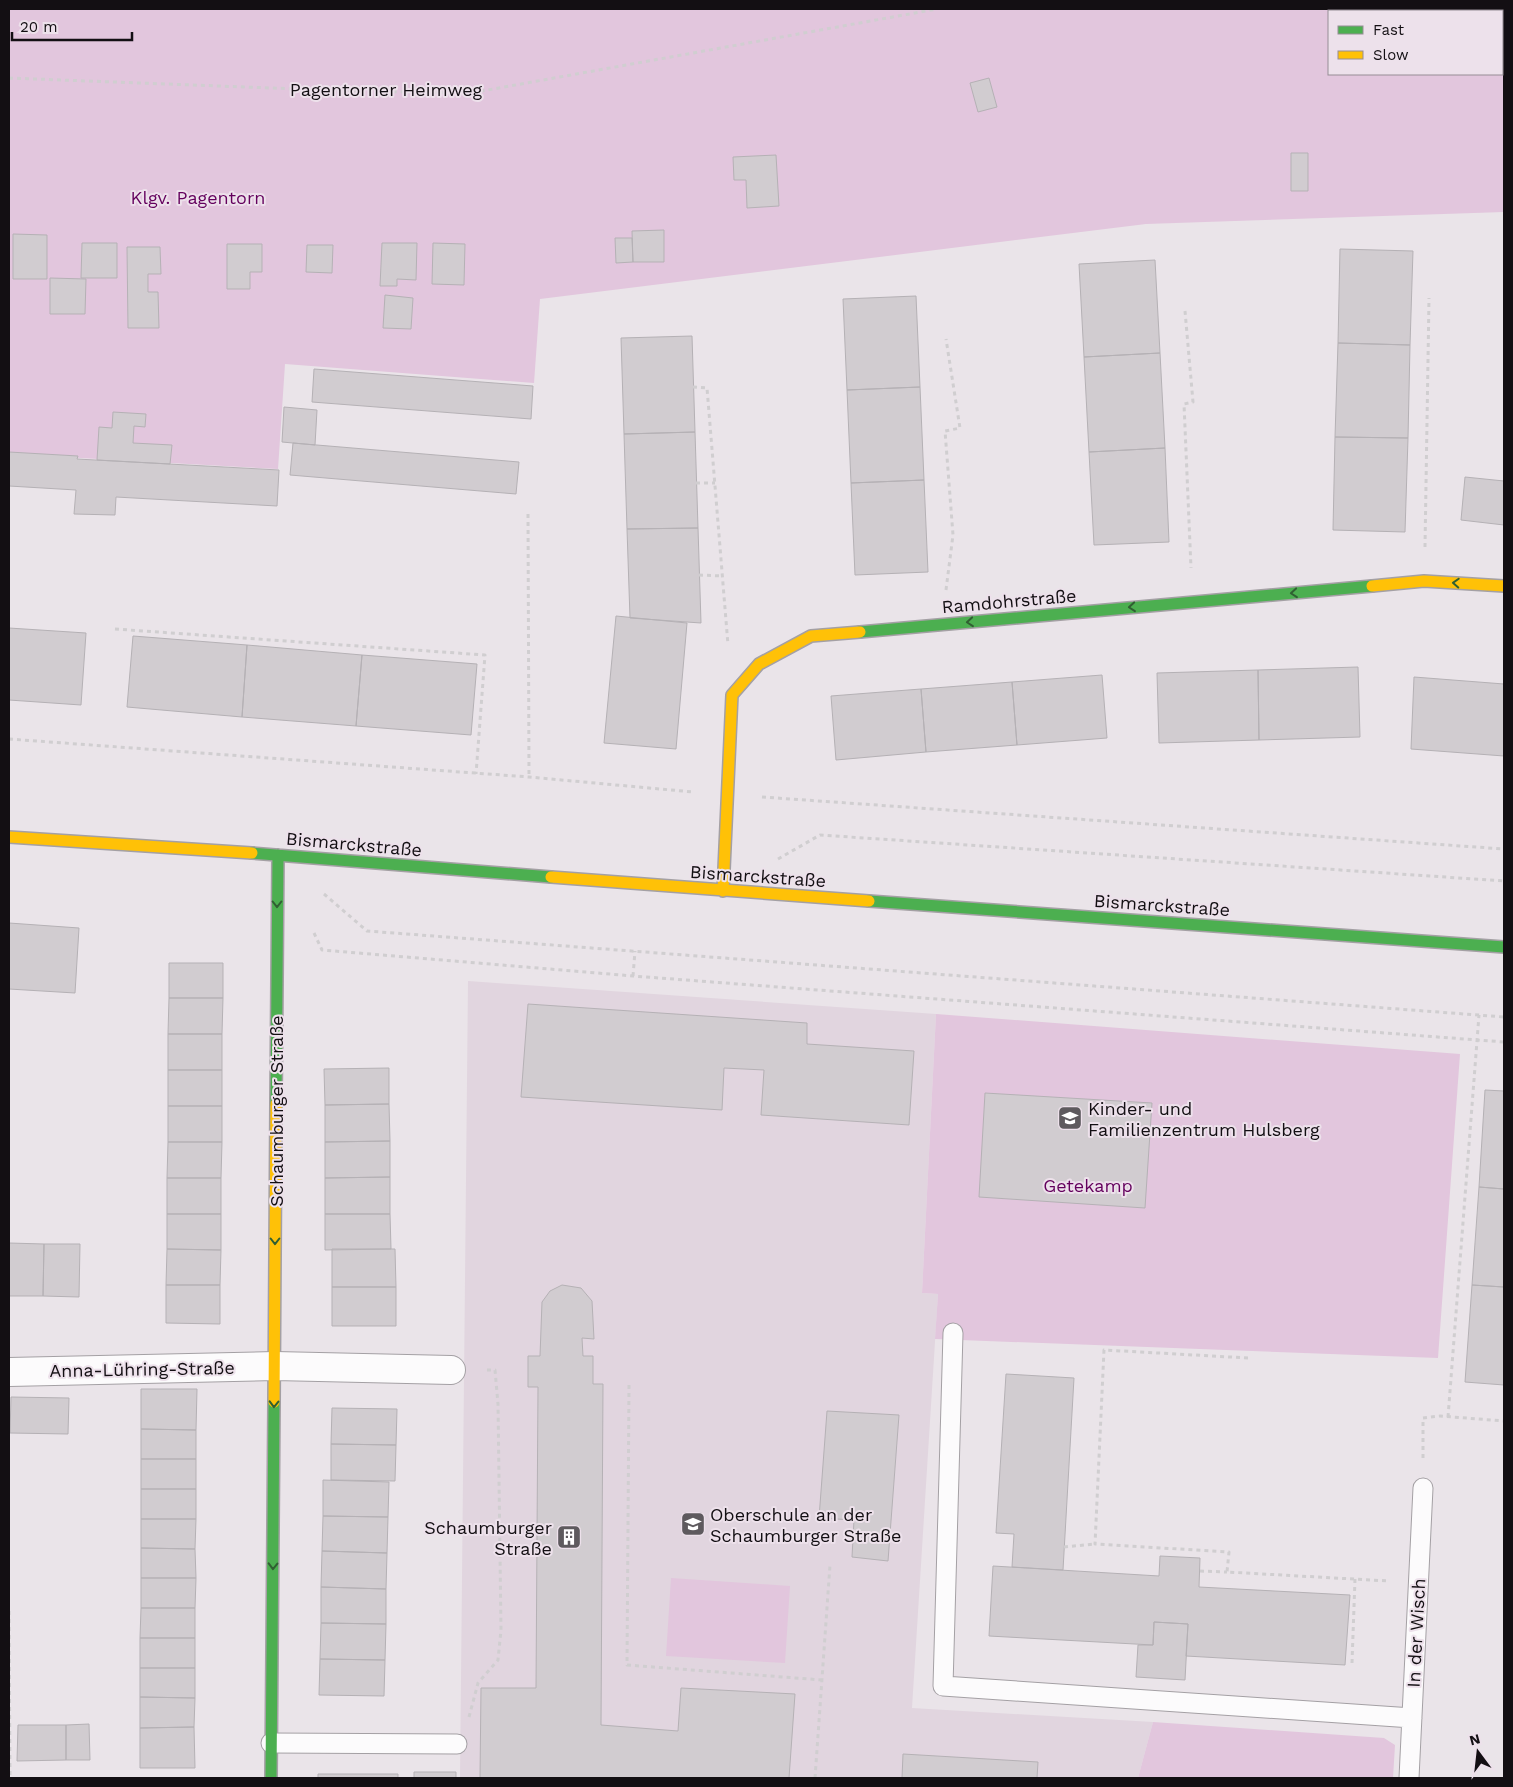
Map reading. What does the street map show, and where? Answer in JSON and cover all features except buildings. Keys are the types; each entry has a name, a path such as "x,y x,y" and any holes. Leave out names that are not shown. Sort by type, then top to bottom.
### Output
{"street":[{"name":"Ramdohrstraße","path":"732,695 759,664 811,636 1424,581 1504,586"},
{"path":"723,891 732,695"},
{"name":"Bismarckstraße","path":"9,837 278,855 723,891 1504,947"},
{"name":"Schaumburger Straße","path":"271,1778 278,855"},
{"path":"275,1366 450,1370"},
{"name":"Anna-Lühring-Straße","path":"9,1372 275,1366"}],"lane":[{"path":"954,1333 943,1686 1412,1718"},
{"name":"In der Wisch","path":"1409,1778 1423,1488"},
{"path":"271,1743 457,1744"}],"path":[{"name":"Pagentorner Heimweg","path":"9,78 350,91 471,93 937,9"},
{"path":"1424,581 1429,298"},
{"path":"1186,311 1193,402 1184,404 1193,602"},
{"path":"941,624 953,535 945,431 960,428 946,339"},
{"path":"693,387 707,388 732,695"},
{"path":"696,483 715,483"},
{"path":"528,514 529,777"},
{"path":"699,575 722,576"},
{"path":"115,629 485,655 476,774"},
{"path":"772,863 820,835 1504,881"},
{"path":"323,893 368,931 1504,1017"},
{"path":"310,924 322,950 633,976 1504,1042"},
{"path":"633,976 635,951"},
{"path":"1448,1417 1479,1015"},
{"path":"1095,1544 1104,1350 1248,1358"},
{"path":"457,1744 468,1745 469,1711 478,1683 498,1660 501,1630 498,1404 495,1370"},
{"path":"629,1385 627,1665 822,1680"},
{"path":"1423,1488 1423,1418 1448,1417 1504,1421"},
{"path":"1064,1547 1095,1544 1229,1552 1227,1572"},
{"path":"815,1778 830,1565"},
{"path":"1200,1571 1419,1582"},
{"path":"1352,1663 1355,1579"},
{"path":"9,1611 10,1778"}],"shaded area":[{"name":"Oberschule an der Schaumburger Straße","path":"468,981 936,1014 922,1293 938,1294 912,1708 1153,1722 1138,1778 460,1778"}],"green space":[{"name":"Klgv. Pagentorn","path":"9,9 1504,9 1504,212 1146,224 540,299 534,383 285,364 278,469 9,454"},
{"name":"Getekamp","path":"936,1014 1460,1054 1438,1358 935,1339 938,1294 922,1293"},
{"path":"671,1578 790,1586 785,1663 666,1656"},
{"path":"1153,1722 1384,1738 1395,1745 1393,1778 1138,1778"}],"traffic: fast":[{"path":"860,632 1372,586"},
{"path":"252,853 551,877"},
{"path":"276,1104 278,855"},
{"path":"869,901 1504,947"},
{"path":"271,1778 274,1402"}],"traffic: slow":[{"path":"1372,586 1424,581 1504,586"},
{"path":"723,891 732,695 759,664 811,636 860,632"},
{"path":"9,837 252,853"},
{"path":"551,877 869,901"},
{"path":"274,1402 276,1104"}],"place":[{"name":"Kinder- und Familienzentrum Hulsberg","path":"1070,1118"},
{"name":"Oberschule an der Schaumburger Straße","path":"693,1524"},
{"name":"Schaumburger Straße","path":"569,1537"}]}
